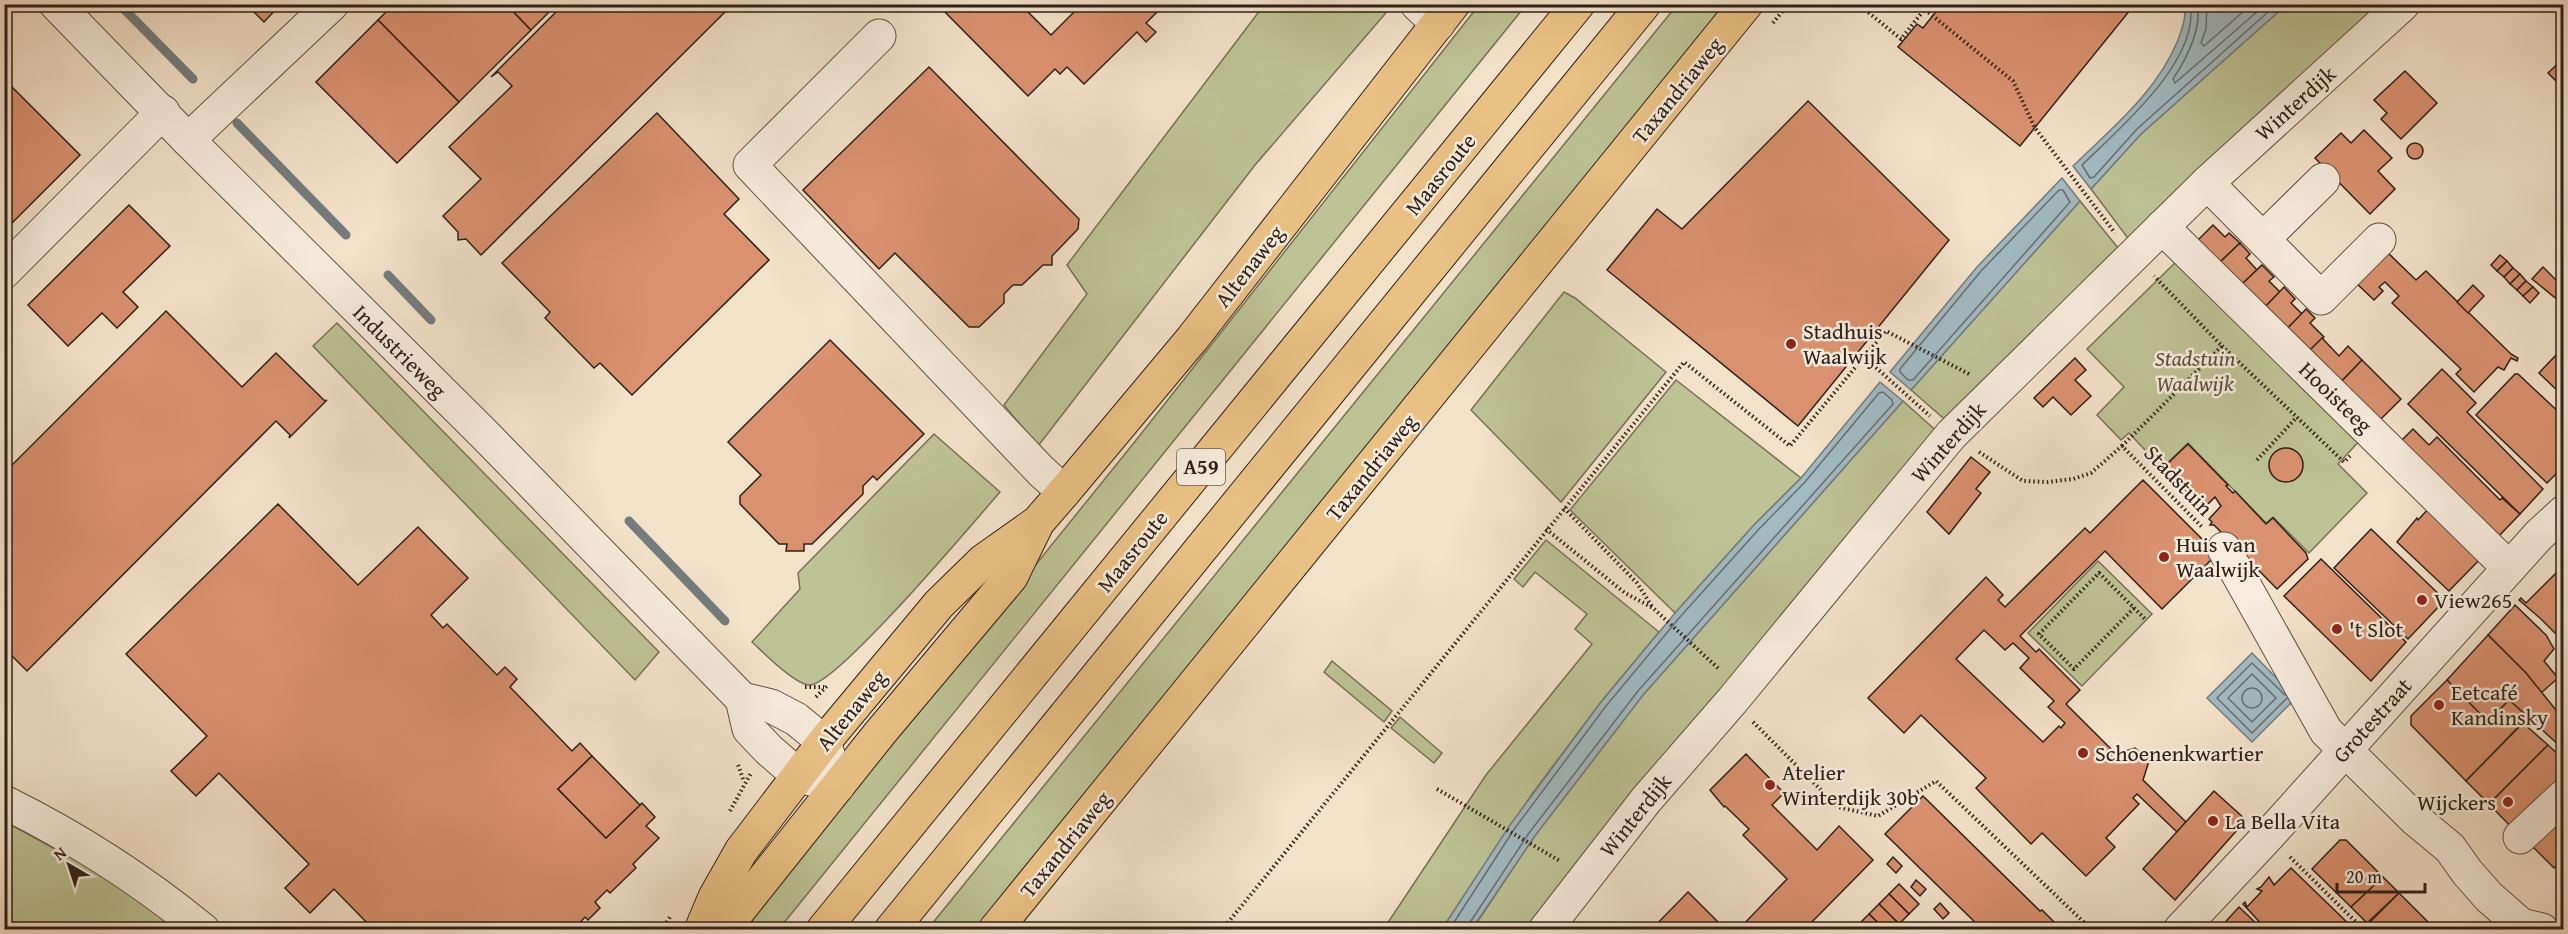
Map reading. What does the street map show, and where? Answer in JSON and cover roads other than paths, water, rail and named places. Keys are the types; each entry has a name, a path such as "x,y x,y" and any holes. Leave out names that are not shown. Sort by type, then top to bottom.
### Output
{"main road":[{"name":"Maasroute","path":"823,930 1578,4"},
{"name":"A59","path":"891,930 1644,4"},
{"name":"Taxandriaweg","path":"995,930 1746,4"},
{"name":"Altenaweg","path":"701,930 715,897 741,851 824,742 939,604 982,561 1038,522 1064,492 1192,339 1436,11"},
{"name":"Altenaweg","path":"723,930 838,786 1011,577 1038,522"}],"street":[{"name":"Industrieweg","path":"57,4 188,140 485,435 742,699 750,729 769,750 799,776 838,786"},
{"path":"188,140 332,4"},
{"name":"Winterdijk","path":"1545,930 1646,800 1727,686 1951,435 2207,183 2403,4"},
{"path":"879,36 750,165 1041,471 1064,492"},
{"path":"4,272 163,112"},
{"path":"2263,239 2323,180"},
{"path":"2207,183 2321,298 2379,240"},
{"name":"Hooisteeg","path":"2162,227 2509,568"},
{"name":"Grotestraat","path":"2180,930 2268,836 2354,760 2509,568 2564,512"},
{"path":"2224,549 2326,731 2415,819 2450,848 2488,897 2521,925 2542,930"},
{"path":"742,699 771,706 788,714 824,742 838,786"},
{"path":"2520,837 2564,796"},
{"path":"4,801 62,831 172,905 203,930"}],"water":[{"path":"2184,5 2286,5 2141,134 2091,189 2073,166 2118,123 2146,93 2158,76 2180,36"},
{"path":"2062,178 2080,201 1911,390 1890,372 1977,267"},
{"path":"1880,382 1903,401 1643,695 1534,837 1472,929 1442,929 1510,825 1601,702 1675,613 1754,525 1801,478"},
{"path":"2252,653 2296,698 2252,742 2207,698"}],"waterway":[{"path":"119,4 193,79"},
{"path":"237,123 346,235"},
{"path":"388,275 431,320"},
{"path":"629,521 725,621"}],"place":[{"name":"Stadhuis Waalwijk","path":"1791,344"},
{"name":"Huis van Waalwijk","path":"2164,557"},
{"name":"View265","path":"2422,600"},
{"name":"'t Slot","path":"2337,629"},
{"name":"Eetcafé Kandinsky","path":"2439,705"},
{"name":"Schoenenkwartier","path":"2083,753"},
{"name":"Atelier Winterdijk 30b","path":"1770,785"},
{"name":"Wijckers","path":"2508,802"},
{"name":"La Bella Vita","path":"2213,821"}],"park label":[{"name":"Stadstuin Waalwijk","path":"2195,370"}]}
